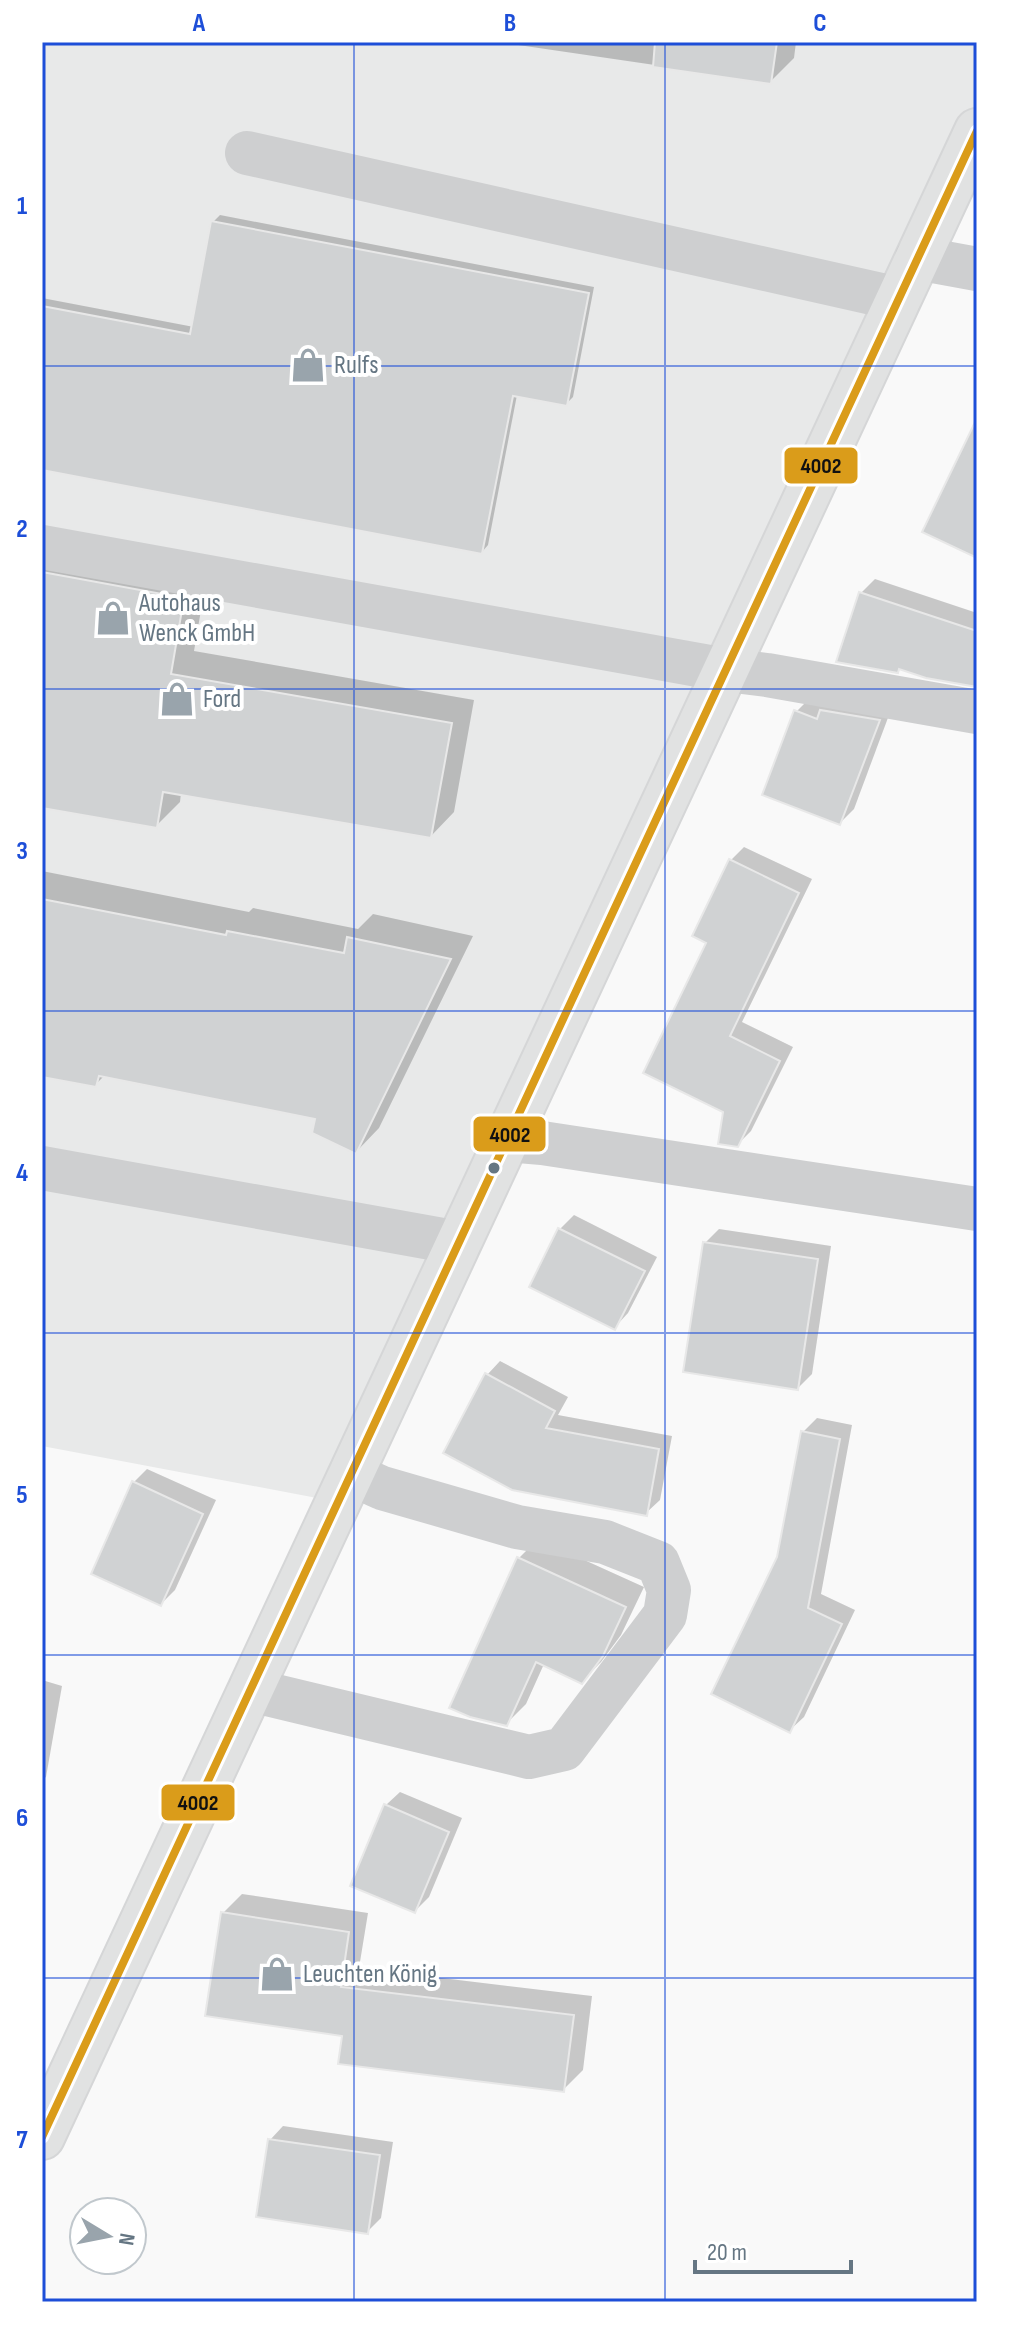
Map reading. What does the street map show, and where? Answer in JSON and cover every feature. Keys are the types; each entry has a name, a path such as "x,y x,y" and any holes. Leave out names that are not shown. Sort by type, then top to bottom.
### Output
{"main road":[{"path":"42,2137 977,131"}],"street":[{"path":"247,153 899,299"},
{"path":"917,258 977,269"},
{"path":"42,547 977,712"},
{"path":"507,1140 977,1209"},
{"path":"42,1168 459,1243"},
{"path":"250,1690 529,1757 564,1749 665,1615 669,1590 658,1563 605,1542 517,1527 382,1488 351,1474"}],"shaded area":[{"path":"42,42 977,42 977,131 338,1502 42,1446"}],"building":[{"path":"655,42 777,42 771,84 653,67"},
{"name":"Rulfs","path":"211,221 589,293 567,406 513,396 482,554 42,470 42,306 190,334"},
{"path":"977,418 977,558 922,532"},
{"name":"Ford","path":"42,572 184,598 171,674 452,723 431,838 163,792 157,828 42,808"},
{"path":"859,592 977,631 977,687 926,678 899,669 898,673 836,662"},
{"path":"794,710 817,719 820,710 880,720 840,825 762,795"},
{"path":"729,859 799,893 730,1036 780,1061 738,1147 718,1144 723,1112 643,1073 706,943 692,936"},
{"path":"42,899 226,935 227,931 344,953 347,937 451,959 356,1154 312,1133 315,1119 99,1076 96,1087 42,1077"},
{"path":"558,1228 645,1271 615,1330 529,1287"},
{"path":"703,1242 818,1259 798,1390 683,1372"},
{"path":"485,1373 555,1411 546,1428 659,1449 647,1516 512,1490 443,1453"},
{"path":"801,1431 840,1439 808,1608 842,1624 790,1733 711,1694 777,1557"},
{"path":"132,1481 203,1514 161,1606 91,1574"},
{"path":"517,1557 626,1607 603,1656 582,1684 536,1662 507,1726 449,1708"},
{"path":"384,1804 449,1832 415,1913 350,1886"},
{"path":"221,1912 349,1932 341,1987 574,2015 564,2092 338,2064 342,2036 205,2016"},
{"path":"268,2139 380,2155 368,2234 256,2217"}],"transit line":[{"name":"4002","path":"42,2137 977,131"}],"place":[{"name":"Rulfs","path":"308,365"},
{"name":"Autohaus Wenck GmbH","path":"113,618"},
{"name":"Ford","path":"177,699"},
{"name":"Leuchten König","path":"277,1974"}]}
